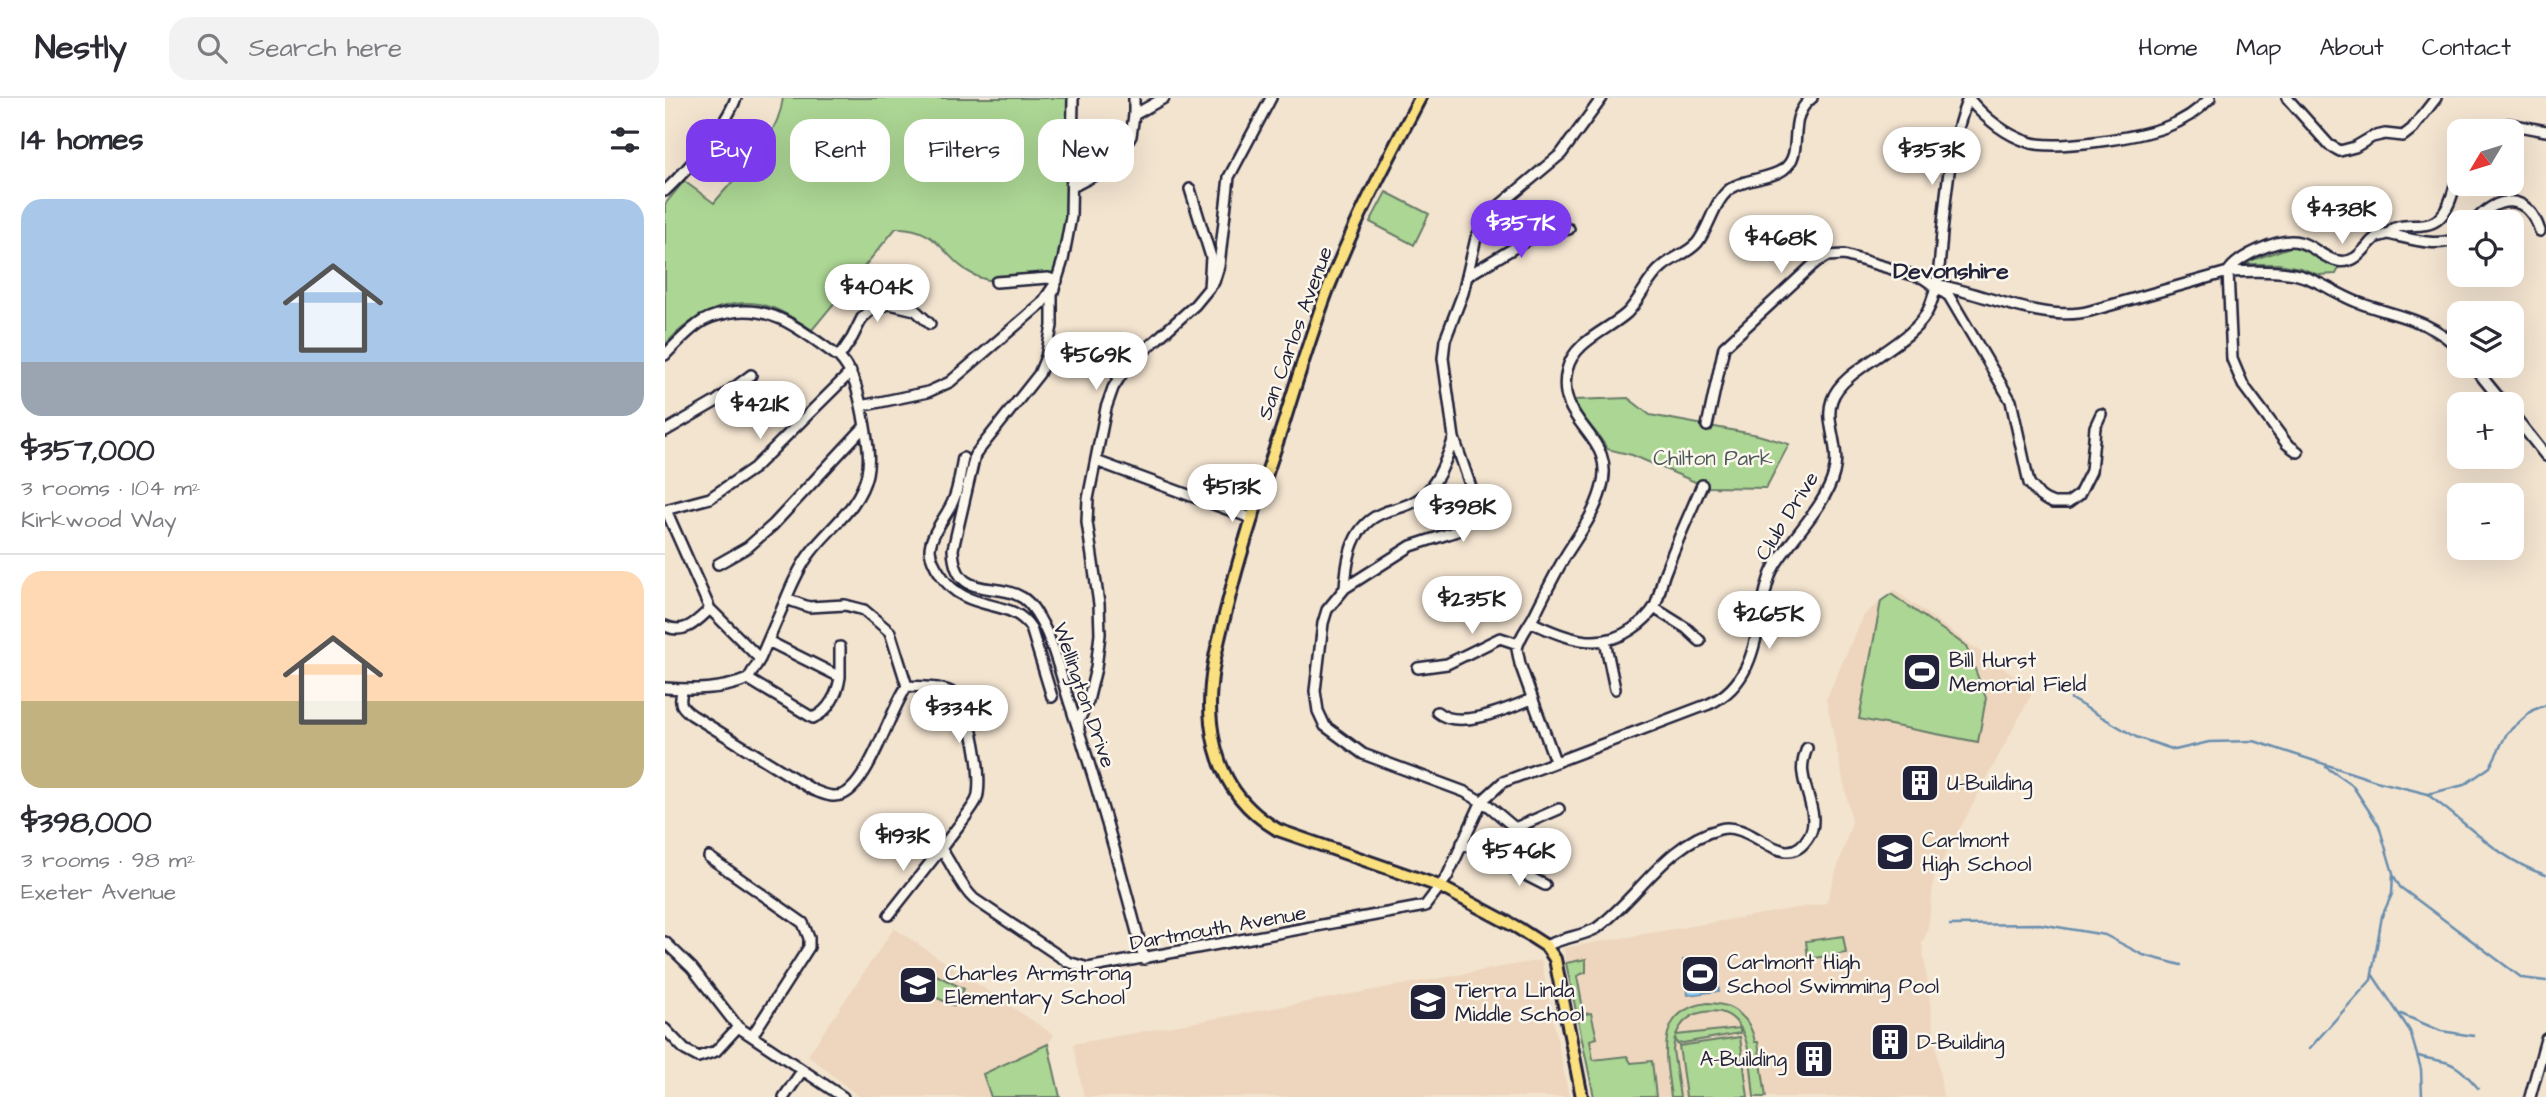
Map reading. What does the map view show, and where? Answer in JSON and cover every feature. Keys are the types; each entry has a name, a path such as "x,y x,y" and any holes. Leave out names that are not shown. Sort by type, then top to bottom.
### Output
{"main road":[{"name":"San Carlos Avenue","path":"1420,98 1374,185 1328,290 1251,518 1213,665 1211,724 1221,767 1238,798 1257,818 1278,830 1439,886 1546,946"},
{"path":"1546,946 1555,959 1582,1097"}],"street":[{"path":"665,191 728,116 736,98"},
{"path":"967,598 974,585 959,572 953,560 953,549 975,455 1039,374 1046,357 1052,326 1052,295 1071,217 1073,98"},
{"path":"1072,187 1114,165 1131,136 1134,98"},
{"path":"1134,114 1164,98"},
{"path":"1081,738 1079,720 1096,668 1100,634 1100,604 1087,522 1088,499 1106,408 1113,388 1126,367 1215,282 1229,177 1271,98"},
{"path":"1507,864 1517,840 1515,828 1482,802 1465,792 1363,754 1338,738 1323,723 1315,691 1323,623 1327,610 1345,588 1411,546 1457,531 1469,519 1474,507 1474,496 1454,438 1443,358 1444,340 1463,293 1476,238 1484,223 1500,205 1560,153 1602,98"},
{"path":"1555,761 1517,654 1518,644 1590,517 1604,481 1605,466 1599,447 1575,418 1567,396 1565,381 1572,357 1582,345 1613,325 1632,307 1663,266 1696,244 1721,199 1730,189 1777,173 1788,165 1793,156 1798,113 1812,98"},
{"path":"1968,98 2004,131 2028,142 2058,145 2110,139 2166,127 2199,111 2210,98"},
{"name":"Club Drive","path":"1439,886 1447,877 1482,802 1503,782 1709,704 1725,695 1738,682 1750,663 1773,568 1831,483 1837,452 1830,406 1835,391 1917,326 1928,312 1937,285 1950,153 1955,130 1968,98"},
{"path":"2287,98 2329,145 2340,151 2355,147 2372,137 2385,134 2403,136 2412,129 2436,98"},
{"path":"2524,127 2546,131"},
{"path":"1189,189 1211,257 1209,290"},
{"path":"2298,452 2287,444 2243,385 2232,359 2228,272 2240,258 2284,242 2299,242 2338,261 2350,260 2365,252 2375,238 2388,234 2395,228 2430,224 2438,219 2447,208 2451,196"},
{"path":"2485,210 2496,203 2508,201 2524,206 2534,215 2540,231"},
{"path":"1467,276 1529,239 1569,229"},
{"path":"2388,234 2435,243 2447,242"},
{"path":"1707,426 1724,347 1821,259 1844,255 1923,278 1937,285 2045,313 2072,314 2090,311 2228,272 2276,271 2299,275 2357,302 2424,323 2447,338"},
{"path":"996,282 1048,278 1057,281"},
{"path":"861,407 928,392 950,382 1042,303 1057,281"},
{"path":"1937,285 1953,301 2011,401 2029,483 2040,496 2060,504 2068,503 2079,495 2091,471 2095,427 2101,414"},
{"path":"839,357 862,318 873,308 890,304 915,310 930,324"},
{"path":"665,355 697,324 706,319 733,311 770,313 839,357 851,372 861,407 868,452 867,475 855,503 812,551 797,573 761,659 748,680 727,687 683,690 665,688"},
{"path":"761,659 710,609 665,510 710,498 754,468 851,372"},
{"path":"665,430 715,402 751,374"},
{"path":"2483,378 2494,392"},
{"path":"718,564 747,547 773,525 864,427"},
{"path":"2524,428 2546,456"},
{"path":"1345,588 1349,552 1361,530 1380,514 1411,504 1427,492 1438,476 1454,438"},
{"path":"963,458 954,499 933,538 930,549 933,563 946,584 959,595 981,605 1014,611 1026,619 1034,636 1052,697"},
{"path":"1096,461 1251,518"},
{"path":"1531,622 1571,639 1605,641 1633,629 1654,608 1702,485"},
{"name":"Wellington Drive","path":"974,585 1024,598 1044,626 1081,738 1145,959"},
{"path":"683,690 681,707 813,790 829,796 842,795 860,780 907,686 890,632 864,610 845,605 809,607 786,599"},
{"path":"1654,608 1695,634 1700,641"},
{"path":"665,626 674,631 686,629 710,609"},
{"path":"1417,668 1447,664 1500,638 1518,644"},
{"path":"768,640 840,677"},
{"path":"1605,641 1615,689"},
{"path":"748,680 813,718 820,715 839,688 840,647"},
{"path":"889,915 941,849 975,801 979,788 977,758 964,704 953,693 907,686"},
{"path":"1437,712 1449,719 1487,716 1532,699"},
{"path":"1546,946 1561,938 1597,929 1662,864 1710,832 1726,827 1735,828 1755,836 1773,849 1790,851 1799,847 1813,827 1802,773 1807,748"},
{"path":"1515,828 1559,810"},
{"path":"1462,843 1545,885"},
{"name":"Dartmouth Avenue","path":"941,849 952,863 964,889 974,899 1068,962 1088,968 1425,906 1439,886"},
{"path":"709,858 803,923 809,938 809,947 752,1036"},
{"path":"665,942 692,968 738,1027 843,1097"},
{"path":"665,1029 685,1050 698,1057 716,1051 738,1027"},
{"path":"2530,1097 2546,1039"},
{"path":"784,1097 802,1071"}],"shaded area":[{"name":"Carlmont High School","path":"1894,590 2034,690 1934,877 1928,930 1922,943 1943,1097 1594,1097 1563,948 1826,903 1852,822 1826,699 1864,615"},
{"name":"Charles Armstrong Elementary School","path":"894,928 1054,1035 1048,1044 983,1074 991,1097 859,1097 808,1055"},
{"name":"Tierra Linda Middle School","path":"1541,960 1569,1097 1084,1097 1073,1044"}],"green space":[{"path":"783,98 1073,98 1073,119 1038,119 1038,182 1072,182 1057,281 1006,282 985,279 955,262 923,233 896,228 812,330 773,308 743,303 728,305 700,316 687,324 665,345 665,204 684,181 714,203 732,182 776,182 776,123"},
{"path":"1386,192 1429,214 1414,245 1370,222"},
{"path":"2293,246 2340,266 2336,274 2319,275 2279,264 2241,264"},
{"name":"Chilton Park","path":"1628,398 1650,415 1758,435 1789,444 1766,488 1707,487 1632,455 1607,449 1574,400"},
{"name":"Bill Hurst Memorial Field","path":"1891,594 1966,646 1986,698 1978,742 1859,719 1881,601"},
{"path":"1843,936 1846,953 1808,959 1806,941"},
{"path":"1586,959 1586,972 1577,976 1584,1014 1591,1013 1597,1038 1590,1040 1593,1060 1627,1056 1631,1063 1652,1061 1656,1097 1594,1097 1566,963"},
{"path":"934,974 964,989 955,1006 926,993"},
{"path":"1708,1003 1733,1009 1745,1019 1755,1042 1758,1042 1766,1097 1754,1097 1749,1054 1740,1027 1731,1017 1720,1012 1704,1012 1690,1017 1676,1035 1740,1028 1740,1033 1677,1044 1675,1037 1673,1050 1680,1097 1671,1097 1666,1052 1671,1026 1678,1015 1690,1007"},
{"path":"1740,1037 1748,1097 1686,1097 1679,1046"},
{"path":"1048,1044 1060,1097 991,1097 983,1074"}],"water":[{"name":"Carlmont High School Swimming Pool","path":"1712,956 1719,991 1688,995 1683,960"}],"waterway":[{"path":"2071,699 2136,737 2175,750 2209,742 2254,741 2376,781 2428,794 2464,785 2490,767 2507,733 2533,710 2546,705"},
{"path":"2309,1049 2371,980 2382,916 2392,894 2393,873 2379,826 2352,785 2326,767"},
{"path":"2428,795 2498,851 2529,869 2546,875"},
{"path":"2394,876 2400,887 2522,978 2546,981"},
{"path":"1950,925 2040,924 2105,935 2143,955 2181,965"},
{"path":"2372,974 2410,1031 2421,1069 2422,1097"},
{"path":"2401,1014 2441,1031 2474,1036"},
{"path":"2419,1056 2452,1065 2462,1071 2478,1088"}],"place":[{"name":"Bill Hurst Memorial Field","path":"1922,672"},
{"name":"U-Building","path":"1920,783"},
{"name":"Carlmont High School","path":"1895,852"},
{"name":"Carlmont High School Swimming Pool","path":"1700,974"},
{"name":"Charles Armstrong Elementary School","path":"918,985"},
{"name":"Tierra Linda Middle School","path":"1428,1002"},
{"name":"D-Building","path":"1890,1042"},
{"name":"A-Building","path":"1814,1059"}],"district":[{"name":"Devonshire","path":"1951,271"}]}
